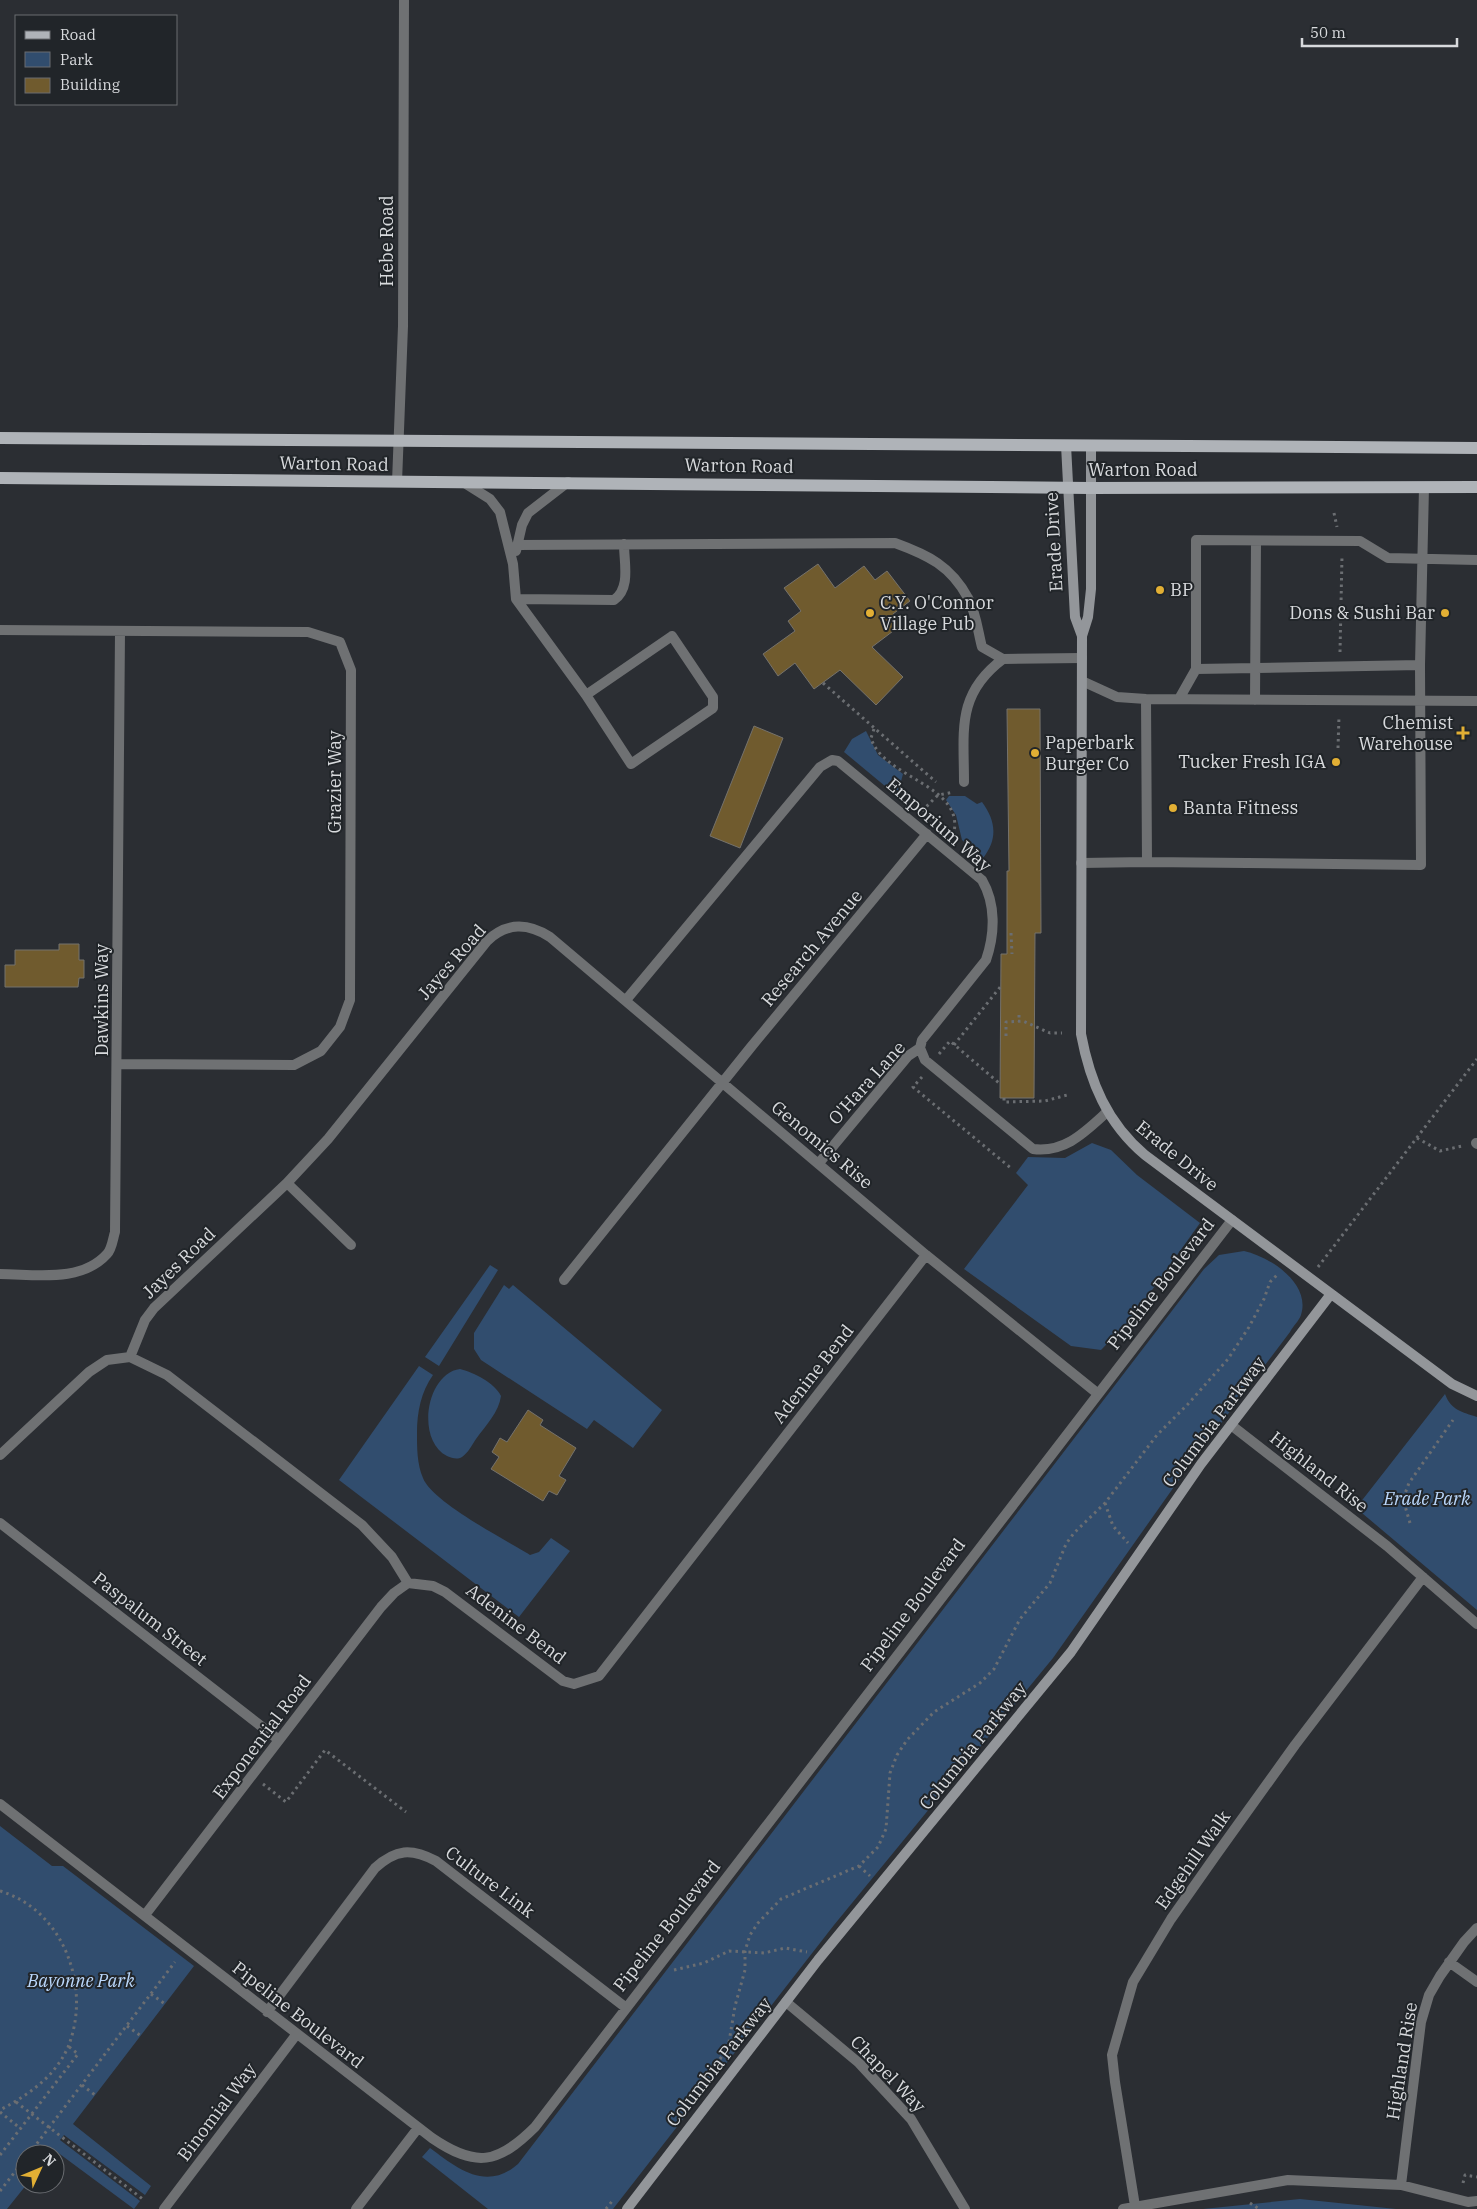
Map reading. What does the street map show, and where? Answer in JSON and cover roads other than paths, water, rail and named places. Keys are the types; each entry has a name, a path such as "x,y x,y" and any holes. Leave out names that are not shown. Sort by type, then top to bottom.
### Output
{"main road":[{"name":"Warton Road","path":"0,438 396,439 1477,448"},
{"name":"Warton Road","path":"0,478 1068,488 1477,487"}],"street":[{"name":"Hebe Road","path":"396,482 396,439 403,326 404,0"},
{"name":"Erade Drive","path":"1066,445 1075,617 1082,636"},
{"name":"Erade Drive","path":"1091,445 1091,589 1088,617 1082,636 1081,1034 1096,1093 1119,1129 1138,1150 1452,1384 1477,1396"},
{"path":"462,481 490,499 500,512 513,564 516,600 586,695 631,764 713,708 713,697 672,636 586,695"},
{"path":"513,564 522,525 528,513 568,482"},
{"path":"1081,863 1421,865 1420,665 1424,487"},
{"path":"1179,699 1196,669 1196,540 1256,542 1360,541 1388,558 1477,560"},
{"path":"1255,700 1256,542"},
{"path":"517,545 895,543 926,554 950,572 969,599 982,647 1003,659 1082,658"},
{"path":"516,600 614,600 621,595 625,588 624,544"},
{"name":"Grazier Way","path":"0,630 308,632 340,642 351,670 350,1000 340,1027 321,1051 294,1065 118,1064"},
{"name":"Dawkins Way","path":"0,1274 71,1275 90,1267 108,1253 116,1232 120,632"},
{"path":"963,787 964,715 970,695 1003,659"},
{"path":"1196,669 1420,665"},
{"path":"1082,681 1117,697 1146,699 1477,700"},
{"path":"1146,699 1147,862"},
{"name":"Emporium Way","path":"626,1000 826,763 832,760 844,764 982,880 990,894 993,913 990,946 986,960 922,1040 920,1048"},
{"name":"Research Avenue","path":"723,1083 927,834"},
{"name":"Jayes Road","path":"130,1357 145,1320 154,1308 287,1183 328,1139 494,934 514,925 538,929 626,1000 723,1083"},
{"path":"920,1048 925,1060 1033,1149 1045,1151 1070,1142 1107,1112"},
{"name":"O'Hara Lane","path":"818,1163 908,1056 920,1048"},
{"path":"564,1280 723,1083"},
{"name":"Genomics Rise","path":"723,1083 926,1255 1097,1393"},
{"path":"287,1183 351,1245"},
{"name":"Pipeline Boulevard","path":"0,1804 145,1915 266,2012 446,2148 476,2159 496,2157 509,2150 535,2127 624,2007 1232,1220"},
{"name":"Adenine Bend","path":"408,1583 432,1586 445,1592 563,1681 574,1684 599,1676 926,1255"},
{"name":"Columbia Parkway","path":"627,2209 786,2002 1071,1652 1201,1464 1331,1294"},
{"path":"0,1455 89,1372 106,1360 130,1357 151,1366 174,1380 362,1525 388,1551 408,1583"},
{"name":"Highland Rise","path":"1231,1425 1387,1546 1477,1624"},
{"name":"Paspalum Street","path":"0,1523 279,1740"},
{"name":"Edgehill Walk","path":"1135,2206 1112,2055 1133,1982 1171,1919 1295,1745 1423,1577"},
{"name":"Exponential Road","path":"145,1915 381,1607 394,1593 408,1583"},
{"name":"Culture Link","path":"266,2012 375,1868 386,1858 409,1852 436,1861 624,2007"},
{"name":"Highland Rise","path":"1401,2184 1420,2022 1429,1995 1449,1962 1477,1928"},
{"path":"1449,1962 1477,1982"},
{"name":"Chapel Way","path":"786,2002 858,2062 911,2120 964,2209"},
{"name":"Binomial Way","path":"164,2209 296,2035"},
{"path":"356,2209 418,2128"},
{"path":"1123,2209 1288,2180 1401,2184 1473,2202 1477,2209"}],"place":[{"name":"BP","path":"1160,590"},
{"name":"C.Y. O'Connor Village Pub","path":"870,613"},
{"name":"Dons & Sushi Bar","path":"1445,613"},
{"name":"Chemist Warehouse","path":"1463,733"},
{"name":"Paperbark Burger Co","path":"1035,753"},
{"name":"Tucker Fresh IGA","path":"1336,762"},
{"name":"Banta Fitness","path":"1173,808"}],"park label":[{"name":"Erade Park","path":"1427,1499"},
{"name":"Bayonne Park","path":"81,1981"}]}
